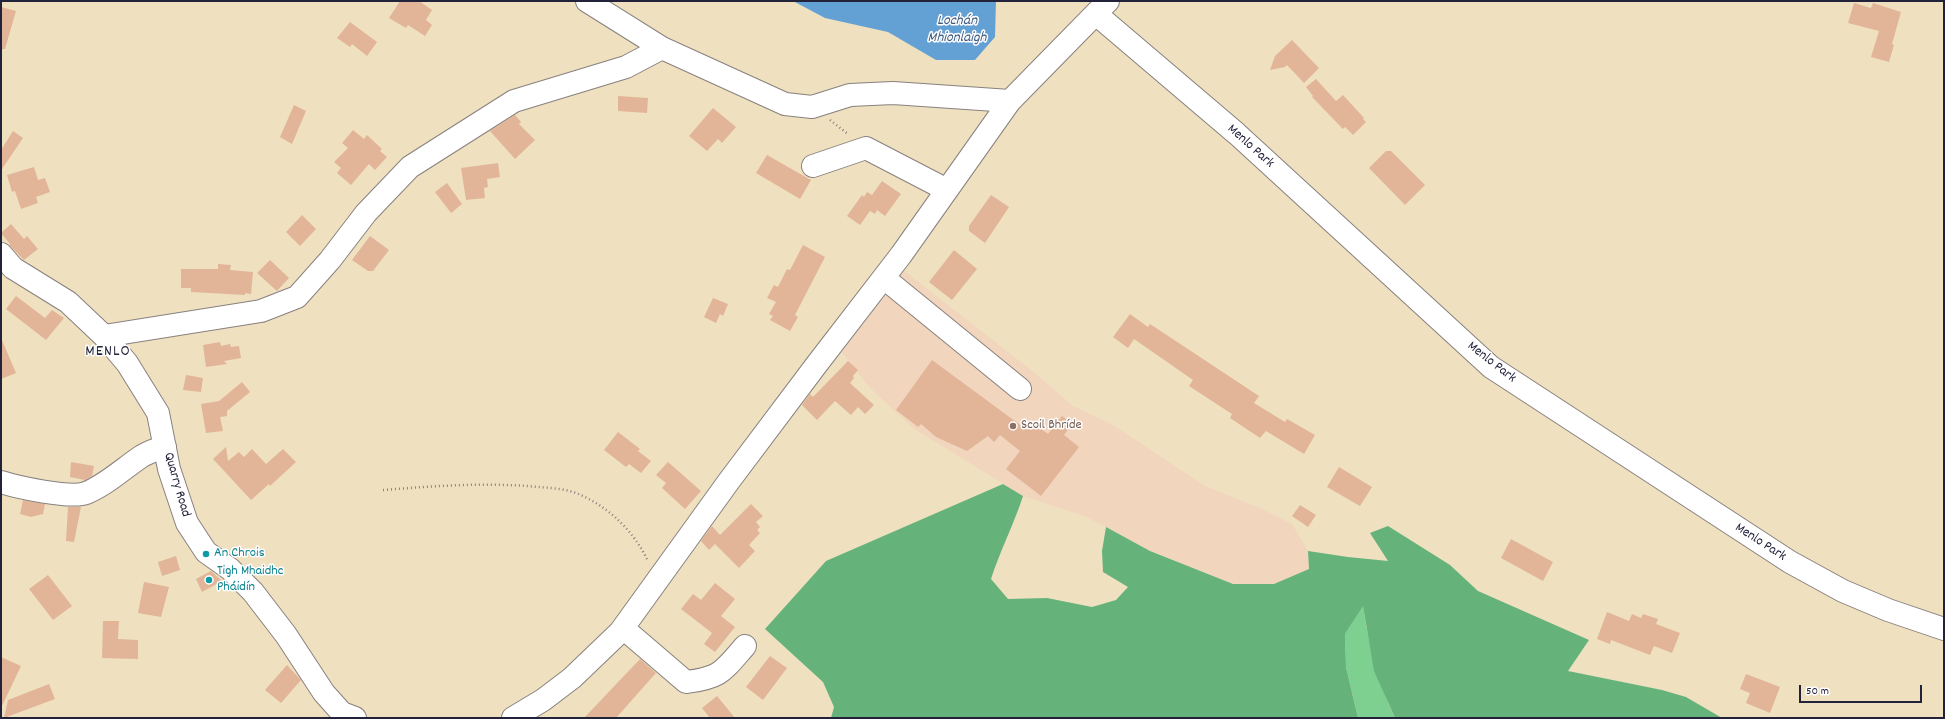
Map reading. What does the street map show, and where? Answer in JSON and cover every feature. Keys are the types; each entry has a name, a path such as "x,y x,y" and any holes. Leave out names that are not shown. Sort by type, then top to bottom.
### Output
{"street":[{"path":"587,1 662,48 785,104 812,107 850,96 893,93 1010,102"},
{"path":"513,718 544,700 572,678 623,628 657,579 817,364 884,278 1010,102 1102,7"},
{"name":"Menlo Park","path":"1102,7 1237,134 1491,367 1790,562 1843,591 1888,610 1944,629"},
{"path":"104,336 261,311 297,297 330,260 366,213 410,167 514,101 626,67 662,48"},
{"path":"813,166 866,148 947,190"},
{"name":"Quarry Road","path":"1,254 14,268 68,302 104,336 127,363 158,413 169,469 186,524 206,552 230,569 253,592 286,635 324,693 343,716"},
{"path":"884,278 1020,389"},
{"path":"1,482 12,486 53,493 84,494 110,479 144,455 165,447"},
{"path":"623,628 686,682 707,680 724,670 745,646"}],"path":[{"path":"812,107 866,148"},
{"path":"383,490 462,485 522,485 560,489 582,495 613,514 640,544 657,579"}],"shaded area":[{"name":"Scoil Bhríde","path":"903,270 1035,373 1073,406 1113,425 1205,486 1260,508 1292,524 1308,551 1309,569 1274,584 1233,584 1150,551 1087,517 1023,496 913,428 869,387 842,352"}],"green space":[{"path":"1003,484 1023,496 991,579 1008,599 1047,598 1092,607 1116,600 1128,587 1103,572 1102,551 1106,527 1150,551 1233,584 1274,584 1309,569 1308,551 1388,561 1370,533 1388,526 1450,565 1478,591 1589,640 1568,671 1662,690 1686,697 1722,718 1395,718 1374,671 1363,606 1345,634 1346,667 1358,718 831,718 834,707 823,682 765,629 826,561"},
{"path":"1363,605 1374,663 1395,718 1358,718 1346,667 1345,634"}],"water":[{"name":"Lochán Mhionlaigh","path":"793,1 996,1 995,37 975,60 936,60 888,32 825,18"}],"building":[{"path":"400,1 419,1 432,10 426,20 432,25 425,36 408,25 406,28 389,18"},
{"path":"1854,3 1871,8 1873,3 1901,12 1892,44 1894,45 1889,62 1871,57 1879,31 1848,23"},
{"path":"1,7 16,11 5,49 1,49"},
{"path":"350,22 377,42 367,56 352,44 350,47 337,38"},
{"path":"1292,40 1319,68 1304,83 1287,65 1285,67 1270,70 1275,56"},
{"path":"1316,79 1336,101 1343,95 1364,118 1363,119 1366,122 1353,135 1345,127 1343,129 1312,97 1313,96 1306,87"},
{"path":"618,96 648,98 647,113 618,111"},
{"path":"294,105 306,111 292,144 280,137"},
{"path":"713,108 736,127 722,143 718,139 707,151 689,136"},
{"path":"515,115 521,122 519,124 535,140 515,159 490,131"},
{"path":"353,130 364,139 367,135 382,149 380,151 387,157 375,170 369,164 351,185 337,173 341,168 334,162 348,148 342,143"},
{"path":"13,131 23,138 2,169 1,150"},
{"path":"1386,151 1391,151 1425,185 1405,205 1369,168"},
{"path":"767,155 811,180 800,199 756,173"},
{"path":"498,163 500,177 487,179 488,187 484,188 485,198 466,200 461,168"},
{"path":"34,167 38,180 45,178 50,192 36,197 38,203 21,209 15,191 12,192 7,175"},
{"path":"882,181 901,194 885,216 877,210 875,214 870,211 860,225 847,216 862,195 864,197 867,192 872,195"},
{"path":"447,183 462,204 451,213 435,192"},
{"path":"991,195 1009,207 985,243 969,231 969,226"},
{"path":"302,215 316,229 300,246 286,232"},
{"path":"11,224 24,239 27,236 38,249 24,260 9,245 10,244 1,233"},
{"path":"370,236 389,250 373,271 368,271 352,260"},
{"path":"803,245 825,257 795,315 798,317 790,331 770,320 773,316 769,314 776,302 767,298 774,285 778,287 787,269 790,270"},
{"path":"954,250 977,269 952,300 929,282"},
{"path":"270,260 289,278 277,291 257,273"},
{"path":"218,264 231,265 230,270 253,272 251,294 191,292 191,288 181,288 181,269 218,269"},
{"path":"16,296 45,318 52,310 64,318 46,340 6,309"},
{"path":"713,298 728,304 723,316 720,314 716,323 704,317"},
{"path":"1130,314 1148,327 1150,324 1259,396 1254,403 1285,422 1287,419 1315,435 1304,454 1266,431 1260,438 1230,418 1232,414 1189,386 1193,380 1134,339 1128,348 1113,337"},
{"path":"1,338 16,373 1,379"},
{"path":"220,342 221,346 230,344 231,347 239,346 241,358 224,361 227,364 206,367 203,345"},
{"path":"932,360 1027,430 1033,423 1048,434 1062,416 1072,424 1064,435 1079,447 1041,496 1006,469 1020,451 1000,435 994,442 988,436 967,451 936,437 921,424 918,427 896,410"},
{"path":"848,361 858,370 850,383 874,405 865,414 858,407 851,415 835,401 817,420 802,405 810,394 813,397"},
{"path":"186,375 203,378 201,392 183,390"},
{"path":"242,382 250,392 227,411 227,416 220,417 223,431 206,433 201,404 219,401"},
{"path":"618,432 640,449 638,451 651,461 641,473 629,464 626,467 604,450"},
{"path":"226,447 228,461 239,452 244,457 252,449 266,464 283,449 296,462 270,486 269,484 251,500 213,459"},
{"path":"71,462 94,466 92,476 85,480 70,477"},
{"path":"668,462 701,491 685,509 662,488 666,483 656,475"},
{"path":"1339,467 1372,487 1360,506 1327,487"},
{"path":"23,500 45,504 43,514 31,517 20,514"},
{"path":"751,504 763,516 756,522 760,527 757,530 760,533 749,545 755,551 739,568 715,544 709,550 701,541 712,526 720,535"},
{"path":"1300,505 1316,515 1308,527 1292,516"},
{"path":"68,507 81,507 74,542 66,541"},
{"path":"1511,539 1553,562 1543,581 1501,558"},
{"path":"176,556 180,570 162,576 158,562"},
{"name":"Tigh Mhaidhc Pháidín","path":"211,571 222,581 202,592 196,579"},
{"path":"48,575 72,606 53,620 29,589"},
{"path":"144,582 169,587 161,617 138,613"},
{"path":"715,583 735,599 721,616 735,627 715,652 704,644 712,633 681,609 693,594 701,600"},
{"path":"1607,612 1629,621 1632,614 1641,618 1643,614 1658,619 1656,624 1680,633 1672,653 1654,646 1650,655 1611,640 1610,644 1597,639"},
{"path":"103,621 119,621 118,639 138,640 138,659 102,658"},
{"path":"770,656 787,668 763,700 746,687"},
{"path":"1,657 21,666 1,708"},
{"path":"640,659 656,673 616,718 584,718"},
{"path":"287,665 301,680 281,703 265,690"},
{"path":"1746,674 1780,687 1770,713 1746,703 1750,693 1740,689"},
{"path":"49,684 55,699 4,718 8,700"},
{"path":"717,696 735,718 710,718 702,708"}],"place":[{"name":"Scoil Bhríde","path":"1013,426"},
{"name":"An Chrois","path":"206,554"},
{"name":"Tigh Mhaidhc Pháidín","path":"209,580"}],"district":[{"name":"MENLO","path":"108,353"}]}
